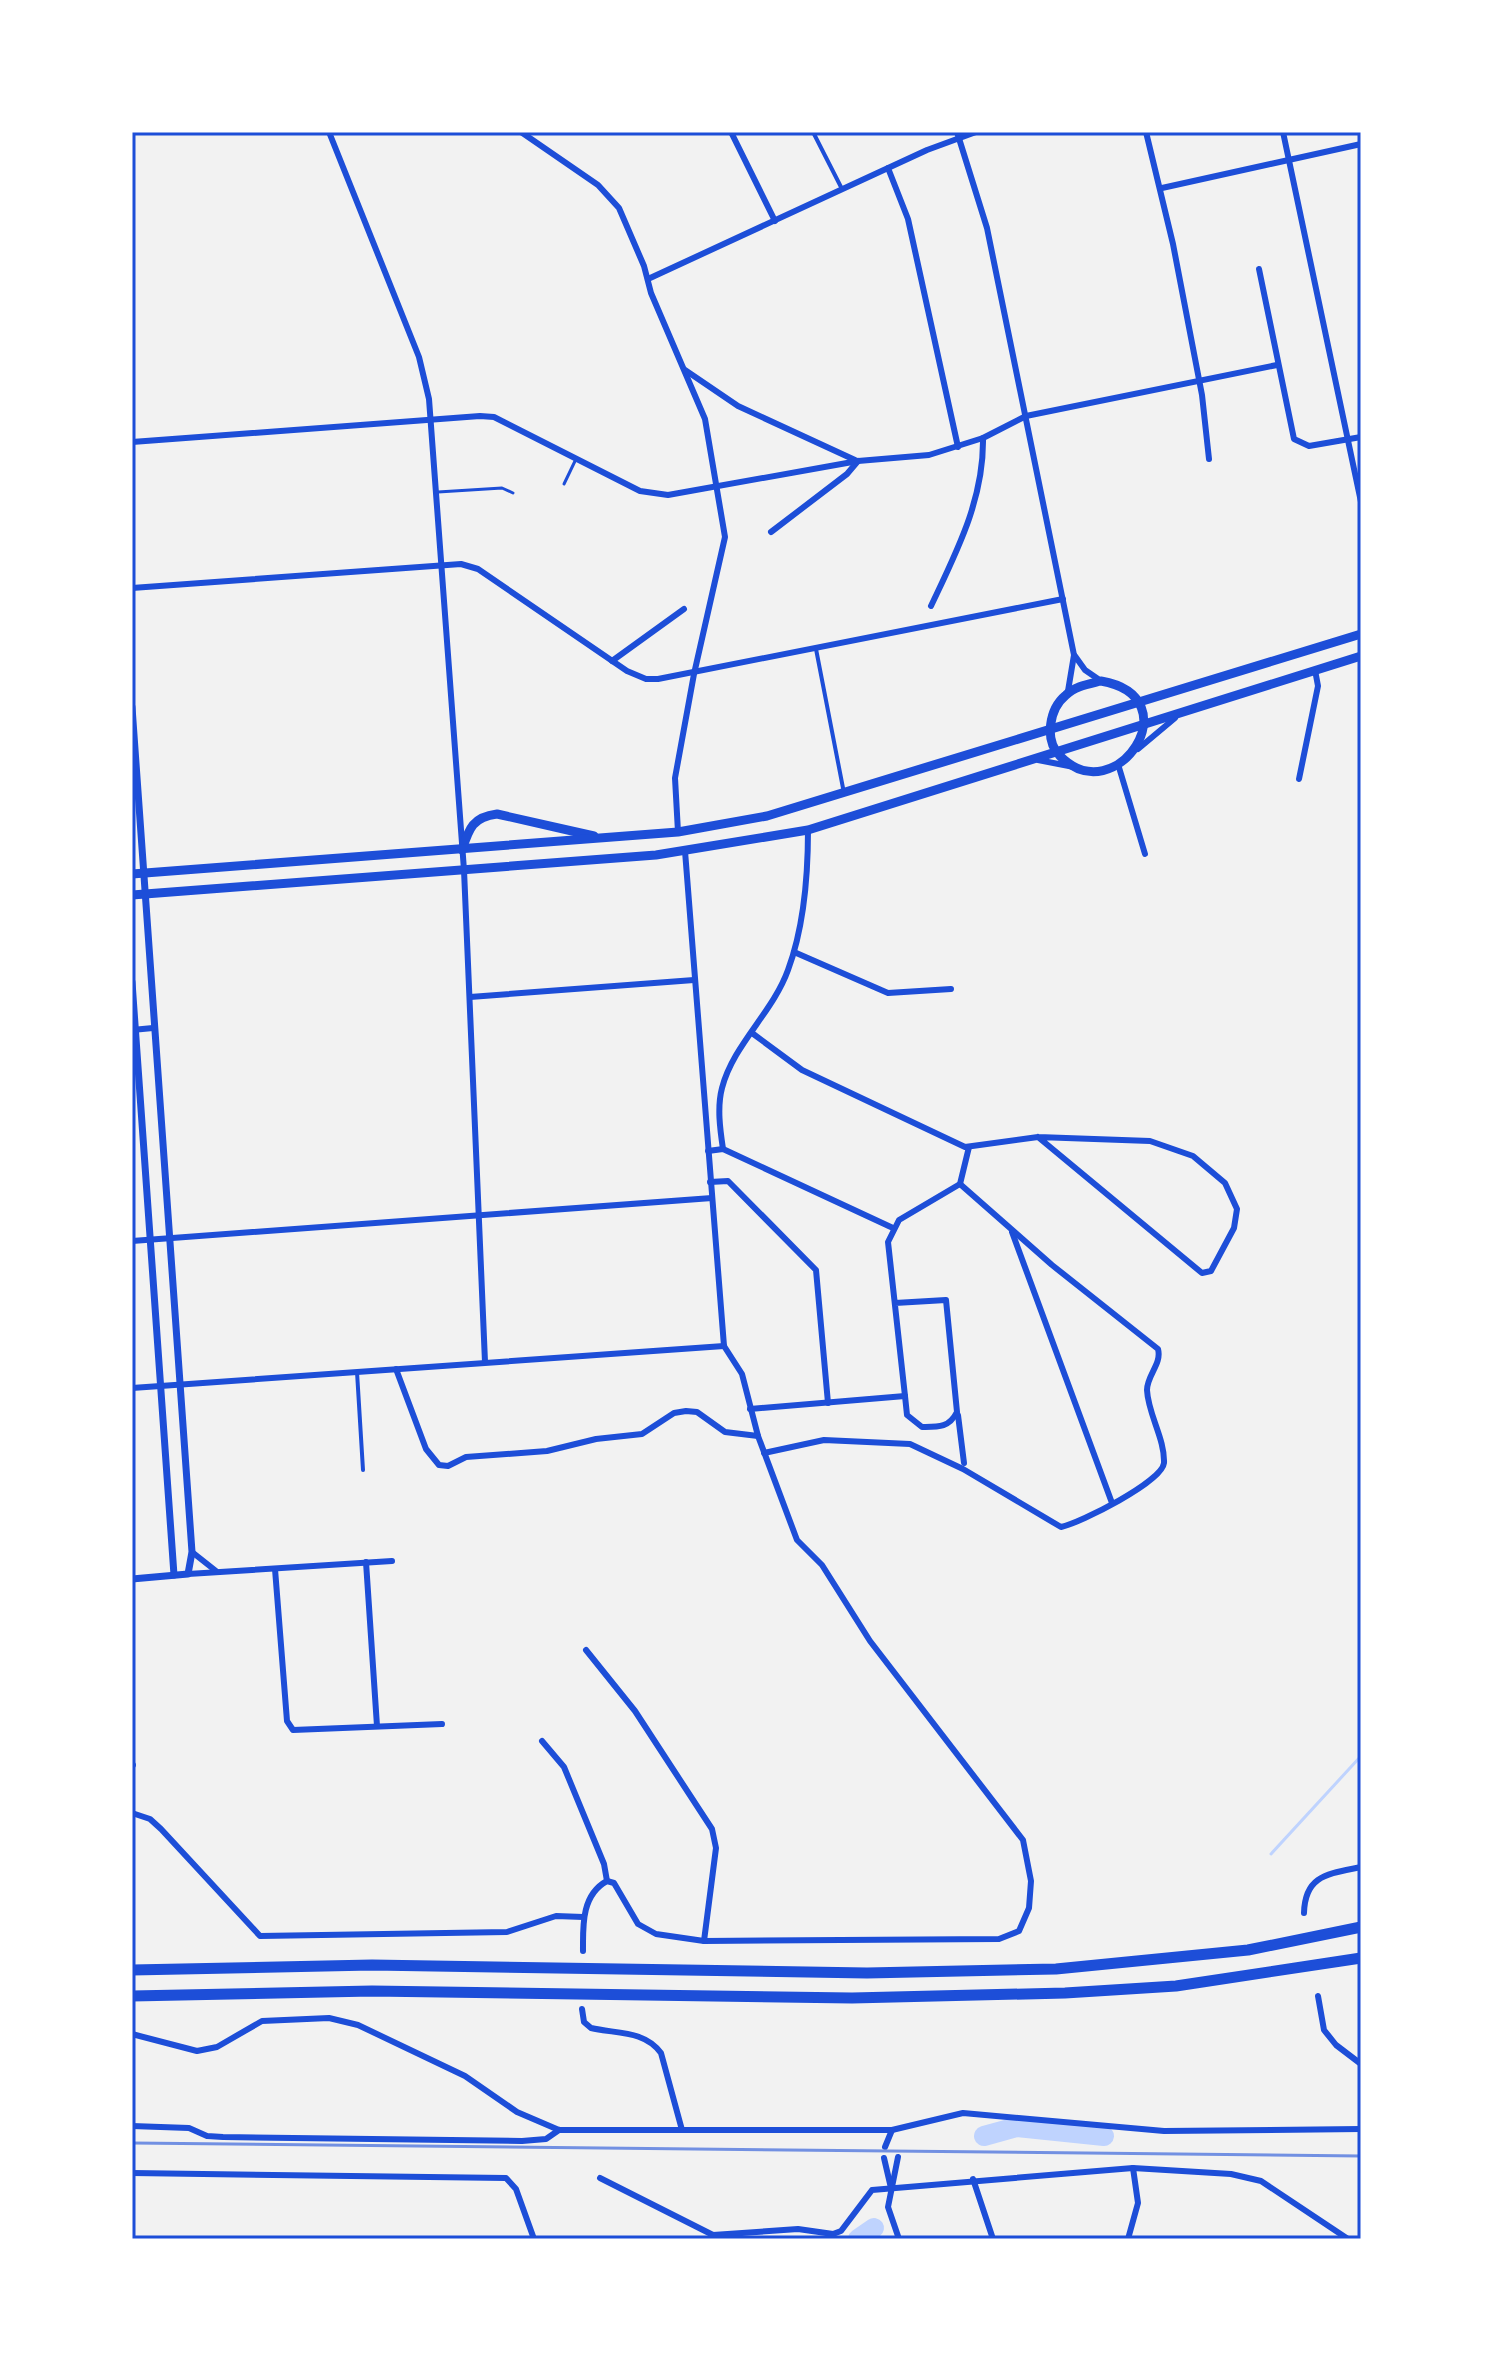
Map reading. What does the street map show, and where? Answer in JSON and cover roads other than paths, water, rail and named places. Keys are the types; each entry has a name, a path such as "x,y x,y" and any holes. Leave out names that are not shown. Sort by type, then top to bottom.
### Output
{"highway":[{"path":"1297,1940 1361,1920"},
{"path":"132,1970 372,1965 867,1973 1056,1969 1248,1950 1361,1927"},
{"path":"132,1996 372,1991 852,1998 1065,1993 1176,1986 1361,1958"},
{"path":"1269,1973 1361,1966"}],"main road":[{"path":"132,874 678,832 767,816 1361,634"},
{"path":"132,895 685,851 808,830 1361,656"},
{"path":"1126,690 1138,703 1144,723 1135,751 1118,764 1092,771 1076,768 1055,751 1049,731 1056,708 1066,694 1101,681 1161,697"},
{"path":"462,850 473,823 482,816 497,814 605,838"}],"street":[{"path":"329,132 419,357 431,419 464,870 485,1362"},
{"path":"521,132 598,185 619,208 705,419 725,537 694,674 675,778 678,832"},
{"path":"731,132 775,221"},
{"path":"813,132 842,189"},
{"path":"648,279 958,135 976,132"},
{"path":"1146,132 1162,188 1199,381 1209,459"},
{"path":"1283,132 1361,502"},
{"path":"958,135 987,228 1074,655 1072,683 1066,694"},
{"path":"1162,188 1361,144"},
{"path":"888,168 908,219 958,447"},
{"path":"1259,269 1294,439 1309,446 1361,437"},
{"path":"132,442 494,417 651,495 668,495 858,461 904,459 958,447 1026,416 1277,365"},
{"path":"684,370 738,406 858,461"},
{"path":"931,606 964,535 980,486 983,438"},
{"path":"771,532 847,474 858,461"},
{"path":"132,588 442,563 478,569 612,661 646,679 694,674 1063,599"},
{"path":"612,661 684,609"},
{"path":"816,649 843,788"},
{"path":"1074,655 1085,670 1101,681"},
{"path":"1299,779 1318,686 1315,670"},
{"path":"132,707 192,1552 188,1574"},
{"path":"1135,751 1153,733 1187,711"},
{"path":"1027,760 1076,768"},
{"path":"1118,764 1145,854"},
{"path":"723,1149 721,1090 780,989 794,952 808,863 808,830"},
{"path":"607,1881 614,1883 638,1924 656,1934 704,1941 999,1939 1019,1931 1029,1908 1028,1856 1016,1827 892,1671 822,1565 797,1540 758,1436 742,1374 724,1346 685,851"},
{"path":"794,952 888,993 951,989"},
{"path":"470,997 694,980"},
{"path":"132,982 174,1575"},
{"path":"134,1030 153,1028"},
{"path":"752,1033 802,1070 969,1147 1038,1137 1167,1145 1213,1170 1230,1191 1238,1215 1234,1228 1207,1274 1038,1137"},
{"path":"957,1412 952,1422 944,1426 922,1427 907,1415 888,1242 899,1220 960,1184 969,1147"},
{"path":"708,1151 723,1149 893,1228"},
{"path":"710,1182 728,1181 816,1270 828,1403"},
{"path":"764,1453 824,1440 910,1444 963,1469 1061,1527 1145,1485 1163,1466 1147,1391 1160,1356 1158,1349 960,1184"},
{"path":"132,1241 712,1198"},
{"path":"1011,1229 1112,1503"},
{"path":"895,1303 946,1300 964,1463"},
{"path":"132,1388 724,1346"},
{"path":"396,1369 426,1449 439,1465 448,1466 466,1457 547,1451 596,1439 642,1434 674,1413 686,1411 697,1412 725,1432 758,1436"},
{"path":"357,1372 363,1470"},
{"path":"750,1409 905,1396"},
{"path":"192,1552 220,1573"},
{"path":"132,1579 392,1561"},
{"path":"366,1562 377,1726"},
{"path":"275,1569 287,1721 293,1730 307,1733 442,1724"},
{"path":"586,1650 635,1711 712,1829 716,1848 704,1941"},
{"path":"542,1741 564,1767 604,1864 607,1881"},
{"path":"132,1813 150,1819 161,1829 260,1936 507,1932 556,1916 583,1917"},
{"path":"1304,1913 1304,1893 1313,1881 1361,1867"},
{"path":"583,1951 583,1917 595,1892 607,1881"},
{"path":"1318,1996 1324,2030 1336,2045 1361,2064"},
{"path":"582,2009 584,2022 591,2028 642,2037 653,2043 661,2053 682,2130"},
{"path":"132,2034 197,2051 217,2047 262,2021 329,2018 358,2025 465,2076 517,2112 559,2130 892,2130 963,2113 1164,2131 1361,2129"},
{"path":"132,2126 189,2128 223,2137 522,2141 546,2139 559,2130"},
{"path":"885,2147 892,2130"},
{"path":"890,2139 897,2147"},
{"path":"898,2157 888,2207 899,2239"},
{"path":"884,2158 891,2188"},
{"path":"600,2178 713,2235 798,2229 833,2234 850,2221 872,2190 973,2179 1133,2168 1231,2174 1261,2181 1348,2239"},
{"path":"1128,2239 1138,2203 1133,2168"},
{"path":"132,2173 501,2177 511,2180 516,2189 534,2239"},
{"path":"973,2179 993,2239"}],"lane":[{"path":"564,484 576,459"},
{"path":"436,492 502,488 513,493"}],"waterway":[{"path":"1271,1854 1361,1756"},
{"path":"984,2136 1017,2127 1104,2136"},
{"path":"858,2239 874,2228"}],"railway":[{"path":"132,2143 1361,2156"}]}
